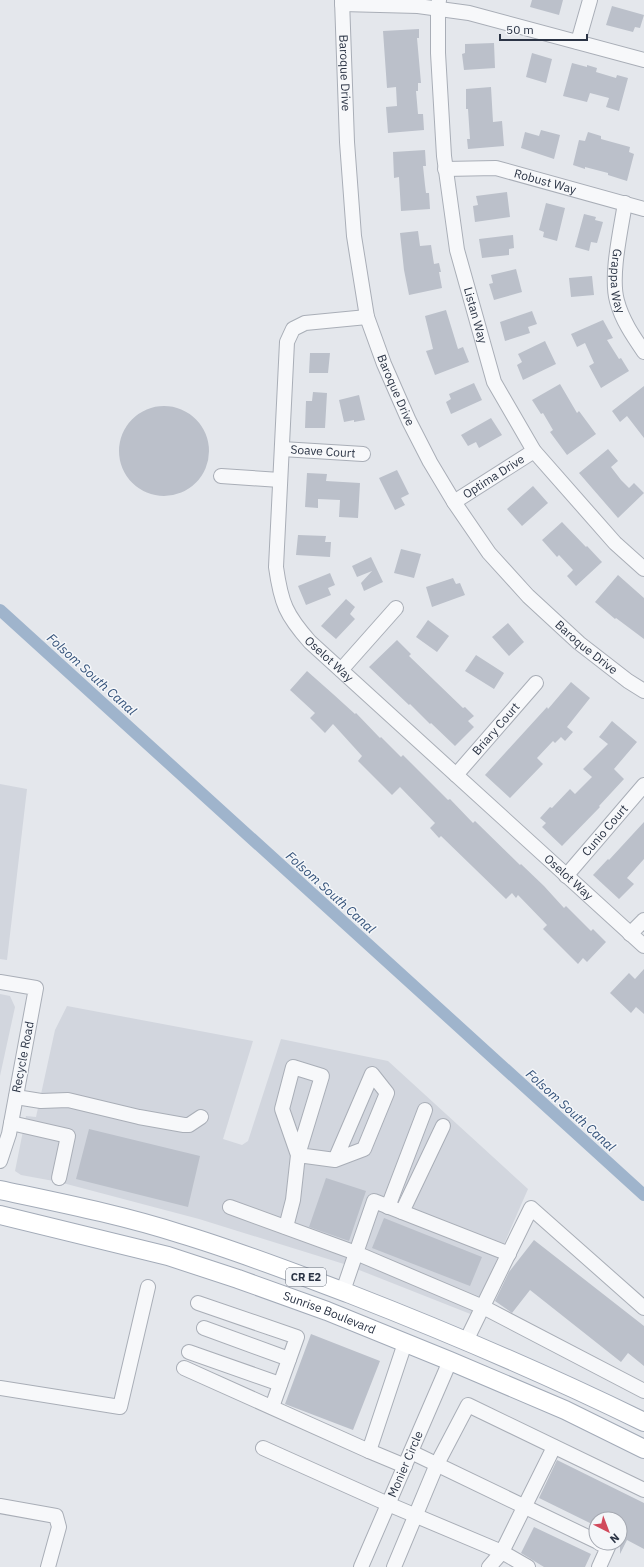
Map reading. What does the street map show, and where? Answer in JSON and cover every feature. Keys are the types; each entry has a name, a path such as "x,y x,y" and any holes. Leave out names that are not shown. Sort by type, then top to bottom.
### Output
{"main road":[{"name":"Sunrise Boulevard","path":"0,1190 89,1210 181,1234 302,1276 459,1338 599,1400 644,1422"},
{"path":"0,1205 7,1203 117,1228 134,1221"},
{"name":"Sunrise Boulevard","path":"0,1215 168,1256 327,1311 565,1410 644,1449"},
{"path":"327,1311 344,1304 436,1338 459,1338"},
{"path":"450,1361 464,1353 473,1353 581,1403 599,1400"}],"street":[{"path":"578,42 590,0"},
{"path":"342,2 418,6 438,4 644,60"},
{"name":"Baroque Drive","path":"342,2 354,236 367,316 384,364 409,421 430,462 454,502 489,553 528,596 580,643 628,681 644,691"},
{"name":"Listan Way","path":"438,4 438,53 446,169 457,250 494,382 534,452 615,543 644,569"},
{"name":"Robust Way","path":"446,169 496,168 644,208"},
{"name":"Grappa Way","path":"625,203 615,271 616,300 630,332 644,352"},
{"name":"Oselot Way","path":"367,316 305,323 293,329 287,342 276,567 280,593 287,613 298,629 310,642 644,946"},
{"name":"Soave Court","path":"282,449 363,454"},
{"name":"Optima Drive","path":"454,502 534,452"},
{"path":"221,476 280,480"},
{"path":"341,670 396,608"},
{"name":"Briary Court","path":"456,775 536,683"},
{"name":"Cunio Court","path":"566,876 644,785"},
{"path":"630,934 644,920"},
{"name":"Recycle Road","path":"0,982 36,988 16,1097 6,1131 0,1161"},
{"path":"286,1228 293,1200 298,1155 322,1076 293,1067 282,1109 298,1155"},
{"path":"298,1155 335,1160 364,1149 387,1093 372,1074 335,1160"},
{"path":"16,1097 41,1101 68,1100 139,1117 184,1125 189,1125 201,1117"},
{"path":"388,1206 425,1110"},
{"path":"402,1212 443,1126"},
{"path":"6,1131 68,1136 59,1178"},
{"path":"343,1291 374,1201 509,1254"},
{"path":"230,1207 356,1253 483,1307 644,1391"},
{"path":"459,1338 483,1307 531,1208 644,1308"},
{"path":"0,1388 120,1407 148,1287"},
{"path":"198,1303 297,1337 272,1407"},
{"path":"204,1328 289,1359"},
{"path":"369,1451 405,1343"},
{"path":"189,1352 280,1384"},
{"name":"Monier Circle","path":"361,1567 450,1361"},
{"path":"184,1368 405,1466"},
{"path":"394,1567 414,1515 437,1464 468,1406 644,1490"},
{"path":"489,1567 502,1552 554,1447"},
{"path":"263,1448 388,1504 502,1552 528,1567"},
{"path":"411,1452 588,1537"},
{"path":"0,1506 56,1516 58,1527 48,1567"},
{"path":"598,1567 606,1551"}],"shaded area":[{"path":"0,784 27,789 7,960 0,959"},
{"path":"0,994 10,996 15,1007 0,1076"},
{"path":"67,1006 253,1041 223,1139 242,1145 248,1141 281,1039 388,1061 528,1189 473,1315 344,1264 199,1219 59,1182 21,1175 15,1171 26,1116 36,1117 55,1030"}],"building":[{"path":"532,0 563,0 559,15 530,7"},
{"path":"612,6 644,15 640,28 635,27 633,32 606,25"},
{"path":"419,29 419,38 417,38 421,83 418,83 418,91 416,91 418,114 423,114 424,130 388,133 386,107 397,106 396,87 387,88 383,31"},
{"path":"494,43 495,68 464,70 462,54 465,53 465,44"},
{"path":"532,53 552,59 546,83 526,77"},
{"path":"572,63 597,68 596,72 616,78 617,75 628,78 619,111 606,107 609,98 590,93 587,102 563,96"},
{"path":"491,87 493,122 502,121 504,146 468,149 467,139 470,139 468,109 466,109 466,89"},
{"path":"541,130 560,135 554,159 521,148 525,132 539,136"},
{"path":"588,132 601,136 601,139 630,147 629,152 634,154 627,181 608,175 608,173 585,167 585,169 573,165 579,140 585,141"},
{"path":"425,150 426,166 423,166 426,193 429,193 430,209 401,211 399,177 394,178 393,152"},
{"path":"507,192 510,217 475,222 473,206 478,205 476,196"},
{"path":"546,203 565,208 557,241 543,237 544,232 539,230"},
{"path":"584,214 596,217 595,220 603,222 597,243 591,242 589,251 575,247"},
{"path":"418,231 420,246 431,245 434,264 439,263 442,288 409,295 404,270 400,233"},
{"path":"513,235 514,248 509,249 509,255 482,258 479,239"},
{"path":"516,269 522,292 494,300 489,284 493,283 491,275"},
{"path":"592,276 594,295 571,297 569,278"},
{"path":"446,310 458,349 463,347 469,362 435,375 426,351 433,349 425,316"},
{"path":"532,311 537,324 528,327 530,333 505,341 500,322"},
{"path":"603,320 613,338 607,340 619,359 621,358 629,371 601,388 589,366 594,363 585,343 577,347 571,334"},
{"path":"545,341 556,364 523,380 517,365 522,362 518,354"},
{"path":"310,353 330,353 328,373 309,373"},
{"path":"474,383 482,400 451,414 446,402 451,399 449,394"},
{"path":"560,384 577,413 579,411 596,434 567,455 550,432 553,430 543,413 541,414 532,400"},
{"path":"644,386 644,438 627,416 620,422 612,411"},
{"path":"313,392 327,393 325,428 305,428 306,401 312,401"},
{"path":"359,395 365,420 344,422 339,400"},
{"path":"164,406 181,410 196,419 205,434 209,451 205,468 196,483 181,492 164,496 147,492 132,483 123,468 119,451 123,434 132,419 147,410"},
{"path":"491,418 502,435 479,448 476,442 468,446 461,435"},
{"path":"608,449 618,461 611,467 621,480 629,488 634,483 644,493 618,518 579,473"},
{"path":"397,470 409,494 401,498 405,505 395,510 379,478"},
{"path":"307,473 327,474 326,481 360,483 358,518 339,517 340,500 318,499 318,508 305,507"},
{"path":"533,486 548,503 522,526 507,509"},
{"path":"562,522 602,562 576,586 567,576 573,570 559,555 557,557 542,540"},
{"path":"298,535 326,536 325,542 331,542 330,557 296,555"},
{"path":"401,549 421,554 414,578 394,573"},
{"path":"371,557 383,582 364,591 361,583 372,571 357,577 352,566"},
{"path":"330,573 335,585 328,588 331,595 306,605 298,586"},
{"path":"618,575 644,598 644,639 616,618 615,619 595,602"},
{"path":"453,578 456,584 460,583 465,595 432,607 426,587"},
{"path":"346,599 355,607 350,614 355,619 336,639 321,626"},
{"path":"428,620 449,636 437,652 416,637"},
{"path":"508,623 524,642 509,656 492,637"},
{"path":"397,640 411,654 409,656 463,708 465,707 474,716 468,721 474,727 455,746 369,667"},
{"path":"476,655 504,673 494,689 465,671"},
{"path":"307,671 355,714 356,713 401,757 403,755 473,823 475,821 544,886 564,908 566,906 591,931 593,929 606,942 587,962 583,958 578,964 543,929 547,925 518,895 516,898 512,893 506,899 441,836 439,838 430,828 435,823 400,787 392,795 358,761 362,756 333,724 325,733 310,718 315,713 290,690"},
{"path":"571,682 590,698 567,727 573,732 565,741 561,737 555,743 553,741 537,758 543,764 510,798 485,775 547,707 548,709"},
{"path":"612,721 637,742 614,769 624,779 599,806 600,807 562,846 542,827 546,823 540,818 570,789 575,794 592,777 583,769 608,744 599,737"},
{"path":"644,822 644,859 627,878 634,884 619,899 593,875"},
{"path":"644,969 644,1014 636,1007 631,1013 610,993 629,973 635,979"},
{"path":"89,1129 200,1156 188,1207 76,1179"},
{"path":"326,1178 366,1191 349,1241 309,1227"},
{"path":"384,1218 482,1257 470,1286 372,1248"},
{"path":"534,1240 644,1326 644,1366 628,1353 621,1362 530,1290 512,1313 495,1301 509,1272"},
{"path":"311,1334 380,1361 353,1430 285,1404"},
{"path":"557,1460 644,1503 644,1549 628,1541 628,1511 588,1511 588,1522 539,1498"},
{"path":"534,1527 591,1554 585,1567 544,1567 521,1553"}],"waterway":[{"name":"Folsom South Canal","path":"0,610 644,1195"}]}
